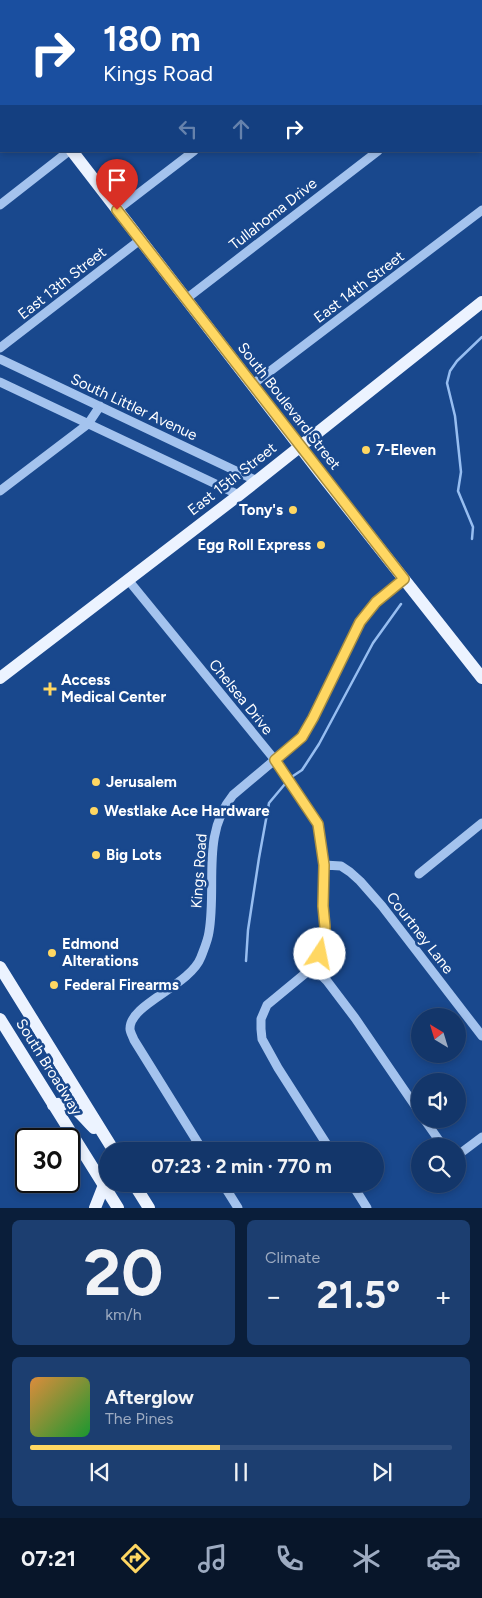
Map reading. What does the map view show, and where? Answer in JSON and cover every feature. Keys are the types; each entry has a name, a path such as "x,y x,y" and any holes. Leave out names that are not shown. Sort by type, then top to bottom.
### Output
{"main road":[{"name":"South Boulevard Street","path":"72,152 252,386 482,678"},
{"name":"East 15th Street","path":"0,678 240,495 482,302"},
{"name":"South Broadway","path":"0,967 108,1142"},
{"name":"South Broadway","path":"0,1018 99,1178"},
{"path":"54,1104 65,1103 71,1105 106,1142"},
{"path":"95,1208 102,1192"},
{"name":"South Broadway","path":"108,1192 118,1208"},
{"path":"139,1192 149,1208"}],"street":[{"path":"0,205 70,152"},
{"path":"117,210 193,152"},
{"name":"Tullahoma Drive","path":"186,299 377,152"},
{"name":"East 14th Street","path":"252,386 482,210"},
{"name":"East 13th Street","path":"0,348 140,240"},
{"name":"South Littler Avenue","path":"0,359 257,481"},
{"path":"0,382 240,495"},
{"path":"0,491 88,424 100,406"},
{"name":"Kings Road","path":"197,1142 134,1040 130,1029 134,1016 142,1007 183,980 200,960 209,932 213,841 224,806 233,795 302,737 360,622 376,602 404,579"},
{"name":"Chelsea Drive","path":"129,581 275,760 318,824 324,865 324,942 313,967 294,981 268,1005 261,1019 261,1029 262,1039 278,1068 325,1142"},
{"path":"419,874 482,823"},
{"name":"Courtney Lane","path":"324,865 341,866 360,881 382,906 482,1036"},
{"path":"313,967 327,981 355,1018 411,1100"},
{"path":"466,1149 482,1137"},
{"path":"228,1192 238,1208"},
{"path":"357,1192 367,1208"}],"waterway":[{"path":"472,539 473,527 458,491 461,472 455,416 447,383 450,371 457,361 482,337"},
{"path":"246,961 248,930 269,803 290,778 302,770 306,764 319,744 373,643 401,604"}],"place":[{"name":"7-Eleven","path":"366,450"},
{"name":"Tony's","path":"293,510"},
{"name":"Egg Roll Express","path":"321,545"},
{"name":"Access Medical Center","path":"50,689"},
{"name":"Jerusalem","path":"96,782"},
{"name":"Westlake Ace Hardware","path":"94,811"},
{"name":"Big Lots","path":"96,855"},
{"name":"Edmond Alterations","path":"52,953"},
{"name":"Federal Firearms","path":"54,985"}],"route":[{"path":"117,210 404,579 376,602 360,622 302,737 275,760 318,824 324,865 323,906 325,927 324,942 320,954"}]}
